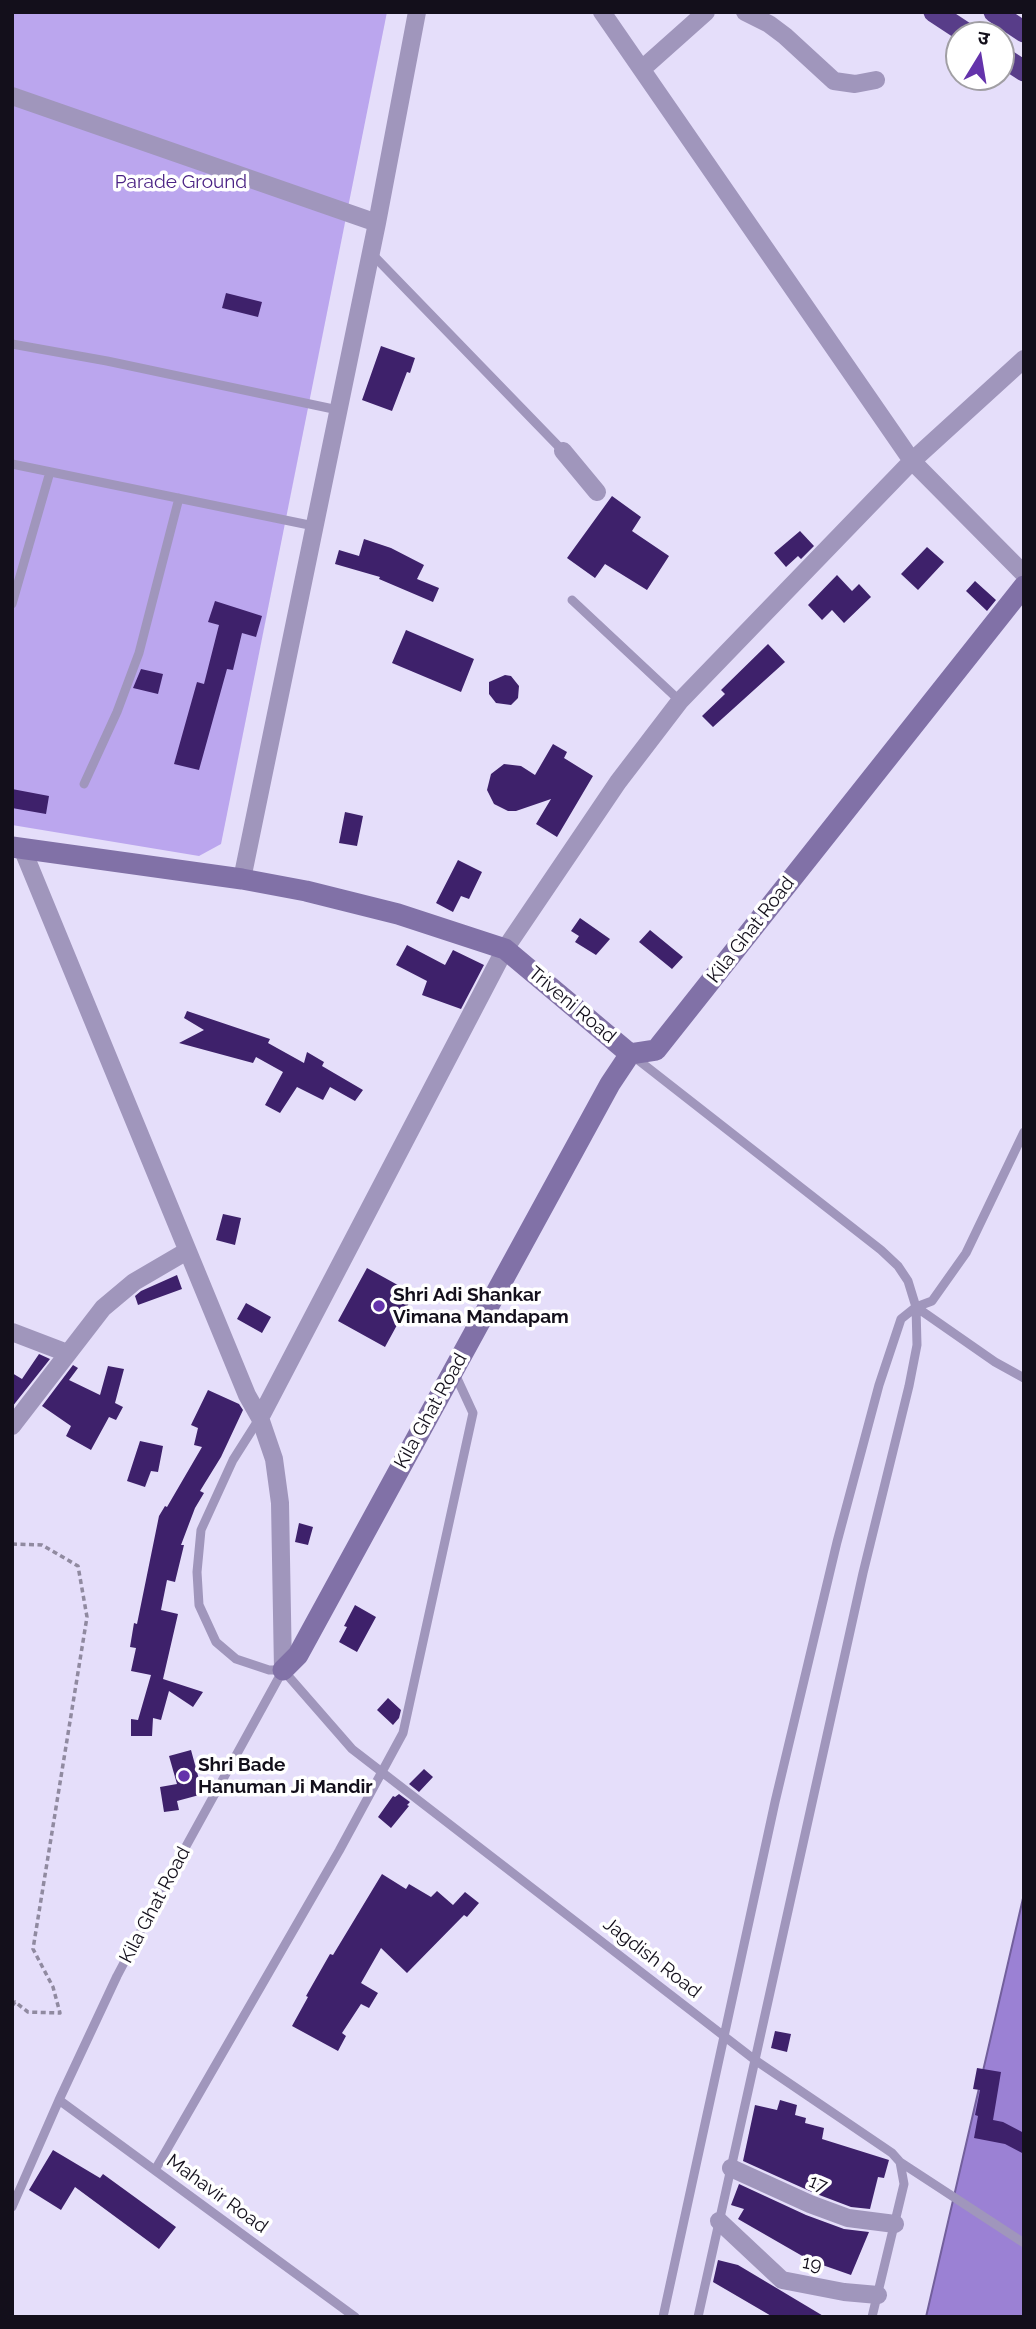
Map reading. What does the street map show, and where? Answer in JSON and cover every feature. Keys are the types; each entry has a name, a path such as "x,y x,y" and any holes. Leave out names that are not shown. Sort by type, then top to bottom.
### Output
{"highway":[{"path":"994,12 1024,32"}],"main road":[{"name":"Kila Ghat Road","path":"283,1670 298,1655 610,1084 630,1054 656,1050 1024,586"},
{"name":"Triveni Road","path":"17,847 242,879 306,891 398,914 505,949 630,1054"}],"street":[{"path":"242,879 371,253 416,12"},
{"path":"602,12 912,461 1024,574"},
{"path":"642,69 706,12"},
{"path":"745,12 785,36 834,80 855,85 876,80"},
{"path":"12,96 377,223"},
{"path":"260,1418 505,949 618,782 680,701 912,461 1024,359"},
{"path":"564,451 597,492"},
{"path":"17,847 247,1395 260,1418 274,1460 280,1503 283,1670"},
{"path":"12,1426 103,1308 134,1282 187,1251"},
{"path":"12,1332 68,1353"},
{"name":"17","path":"731,2168 848,2218 895,2224"},
{"name":"19","path":"719,2221 782,2280 844,2292 878,2295"}],"lane":[{"path":"371,253 564,451"},
{"path":"12,344 107,361 338,410"},
{"path":"12,464 314,526"},
{"path":"12,604 50,472"},
{"path":"84,784 117,712 139,653 179,498"},
{"path":"572,600 680,701"},
{"name":"Triveni Road","path":"630,1054 881,1250 898,1266 908,1281 916,1307 917,1345 909,1386 863,1573 698,2317"},
{"path":"663,2317 778,1789 837,1542 884,1372 901,1319 916,1307 932,1301 966,1253 1024,1132"},
{"path":"916,1307 995,1362 1024,1378"},
{"path":"155,2170 403,1733 473,1413 453,1371"},
{"path":"260,1418 233,1460 201,1530 197,1572 199,1605 216,1642 236,1659 269,1670 283,1670"},
{"name":"Jagdish Road","path":"283,1670 352,1749 755,2060 892,2153 900,2162 1024,2243"},
{"name":"Kila Ghat Road","path":"12,2207 117,1976 283,1670"},
{"name":"Mahavir Road","path":"59,2100 355,2317"},
{"path":"872,2317 904,2184 900,2162"}],"path":[{"path":"12,1544 42,1545 78,1566 87,1617 33,1949 53,1987 60,2013 28,2011 15,2002 12,2006"}],"green space":[{"name":"Parade Ground","path":"12,12 387,12 221,844 199,856 12,825"}],"shaded area":[{"path":"1024,1894 1024,2317 926,2317"}],"building":[{"path":"226,293 262,302 258,317 222,308"},
{"path":"381,346 415,358 392,411 362,400"},
{"path":"612,496 641,517 632,531 669,556 647,590 605,564 595,578 567,558"},
{"path":"800,531 814,546 801,559 798,556 786,567 774,553"},
{"path":"364,539 391,548 424,565 417,579 439,588 433,602 379,579 380,577 335,564 339,550 359,556"},
{"path":"927,547 944,562 918,590 901,574"},
{"path":"837,575 852,591 859,584 871,597 844,623 832,610 822,620 808,605"},
{"path":"975,581 996,600 987,611 966,591"},
{"path":"215,601 262,616 256,637 242,633 233,670 227,669 199,770 174,764 197,682 204,684 219,625 208,622"},
{"path":"406,630 474,659 461,692 392,663"},
{"path":"768,644 785,662 713,727 702,716 725,694 721,690"},
{"path":"141,669 163,674 158,694 133,688"},
{"path":"505,675 511,676 519,686 518,698 511,705 496,703 489,694 489,682"},
{"path":"553,744 567,752 564,758 593,776 557,837 536,824 551,799 516,811 508,811 494,804 487,790 491,774 504,764 521,766 535,775"},
{"path":"12,789 49,796 46,814 12,808"},
{"path":"345,812 363,816 357,846 339,843"},
{"path":"458,860 482,872 469,899 461,896 453,912 436,903"},
{"path":"580,918 610,939 596,955 575,942 579,936 571,931"},
{"path":"650,930 683,957 672,969 639,942"},
{"path":"407,945 445,965 453,950 484,965 461,1009 422,995 427,981 396,965"},
{"path":"187,1011 270,1039 268,1043 304,1063 307,1052 324,1062 322,1066 363,1090 355,1101 330,1087 323,1100 297,1087 280,1113 265,1105 283,1072 256,1057 253,1063 179,1043 204,1030 184,1018"},
{"path":"223,1214 241,1218 235,1245 216,1240"},
{"path":"367,1268 414,1294 385,1347 338,1321"},
{"path":"177,1275 182,1289 138,1305 135,1296 141,1291"},
{"path":"246,1303 271,1317 262,1333 237,1319"},
{"path":"39,1354 50,1359 12,1407 12,1373 22,1379"},
{"path":"73,1365 78,1368 69,1380 100,1395 108,1366 124,1369 115,1403 123,1407 116,1420 109,1417 91,1450 66,1436 71,1426 42,1406"},
{"path":"208,1390 239,1404 243,1410 221,1457 200,1491 204,1493 195,1508 181,1545 184,1545 175,1582 167,1580 161,1610 178,1614 163,1679 203,1692 193,1707 169,1691 161,1720 153,1718 152,1736 131,1736 131,1719 138,1720 151,1675 131,1671 136,1648 130,1647 134,1623 137,1624 159,1516 202,1447 194,1445 198,1428 191,1425"},
{"path":"140,1441 163,1446 158,1472 151,1471 145,1487 127,1481"},
{"path":"299,1523 313,1527 308,1545 295,1542"},
{"path":"355,1605 376,1617 357,1652 339,1642"},
{"path":"388,1698 401,1710 393,1725 377,1710"},
{"path":"191,1750 203,1794 177,1801 179,1810 164,1812 160,1787 177,1784 169,1756"},
{"path":"424,1769 433,1777 419,1792 409,1784"},
{"path":"399,1794 410,1802 391,1828 378,1817 393,1796"},
{"path":"382,1874 406,1889 409,1884 431,1897 437,1891 453,1905 465,1892 479,1903 407,1973 381,1948 361,1983 378,1993 369,2008 361,2004 342,2033 346,2036 338,2051 292,2026 330,1954 333,1955"},
{"path":"775,2031 791,2034 787,2052 771,2048"},
{"path":"977,2068 1001,2072 993,2120 1024,2133 1024,2154 1005,2144 974,2138 980,2090 973,2089"},
{"path":"780,2100 797,2105 795,2115 806,2118 805,2123 824,2128 822,2139 889,2160 884,2178 878,2177 870,2209 851,2207 743,2161 755,2105 777,2110"},
{"path":"53,2150 100,2178 103,2174 176,2227 159,2249 75,2187 61,2210 29,2190"},
{"path":"739,2184 806,2215 844,2229 869,2232 851,2275 811,2261 738,2219 744,2209 731,2205"},
{"path":"718,2260 738,2265 825,2317 773,2317 713,2282"}],"place":[{"name":"Shri Adi Shankar Vimana Mandapam","path":"379,1306"},
{"name":"Shri Bade Hanuman Ji Mandir","path":"184,1776"}]}
